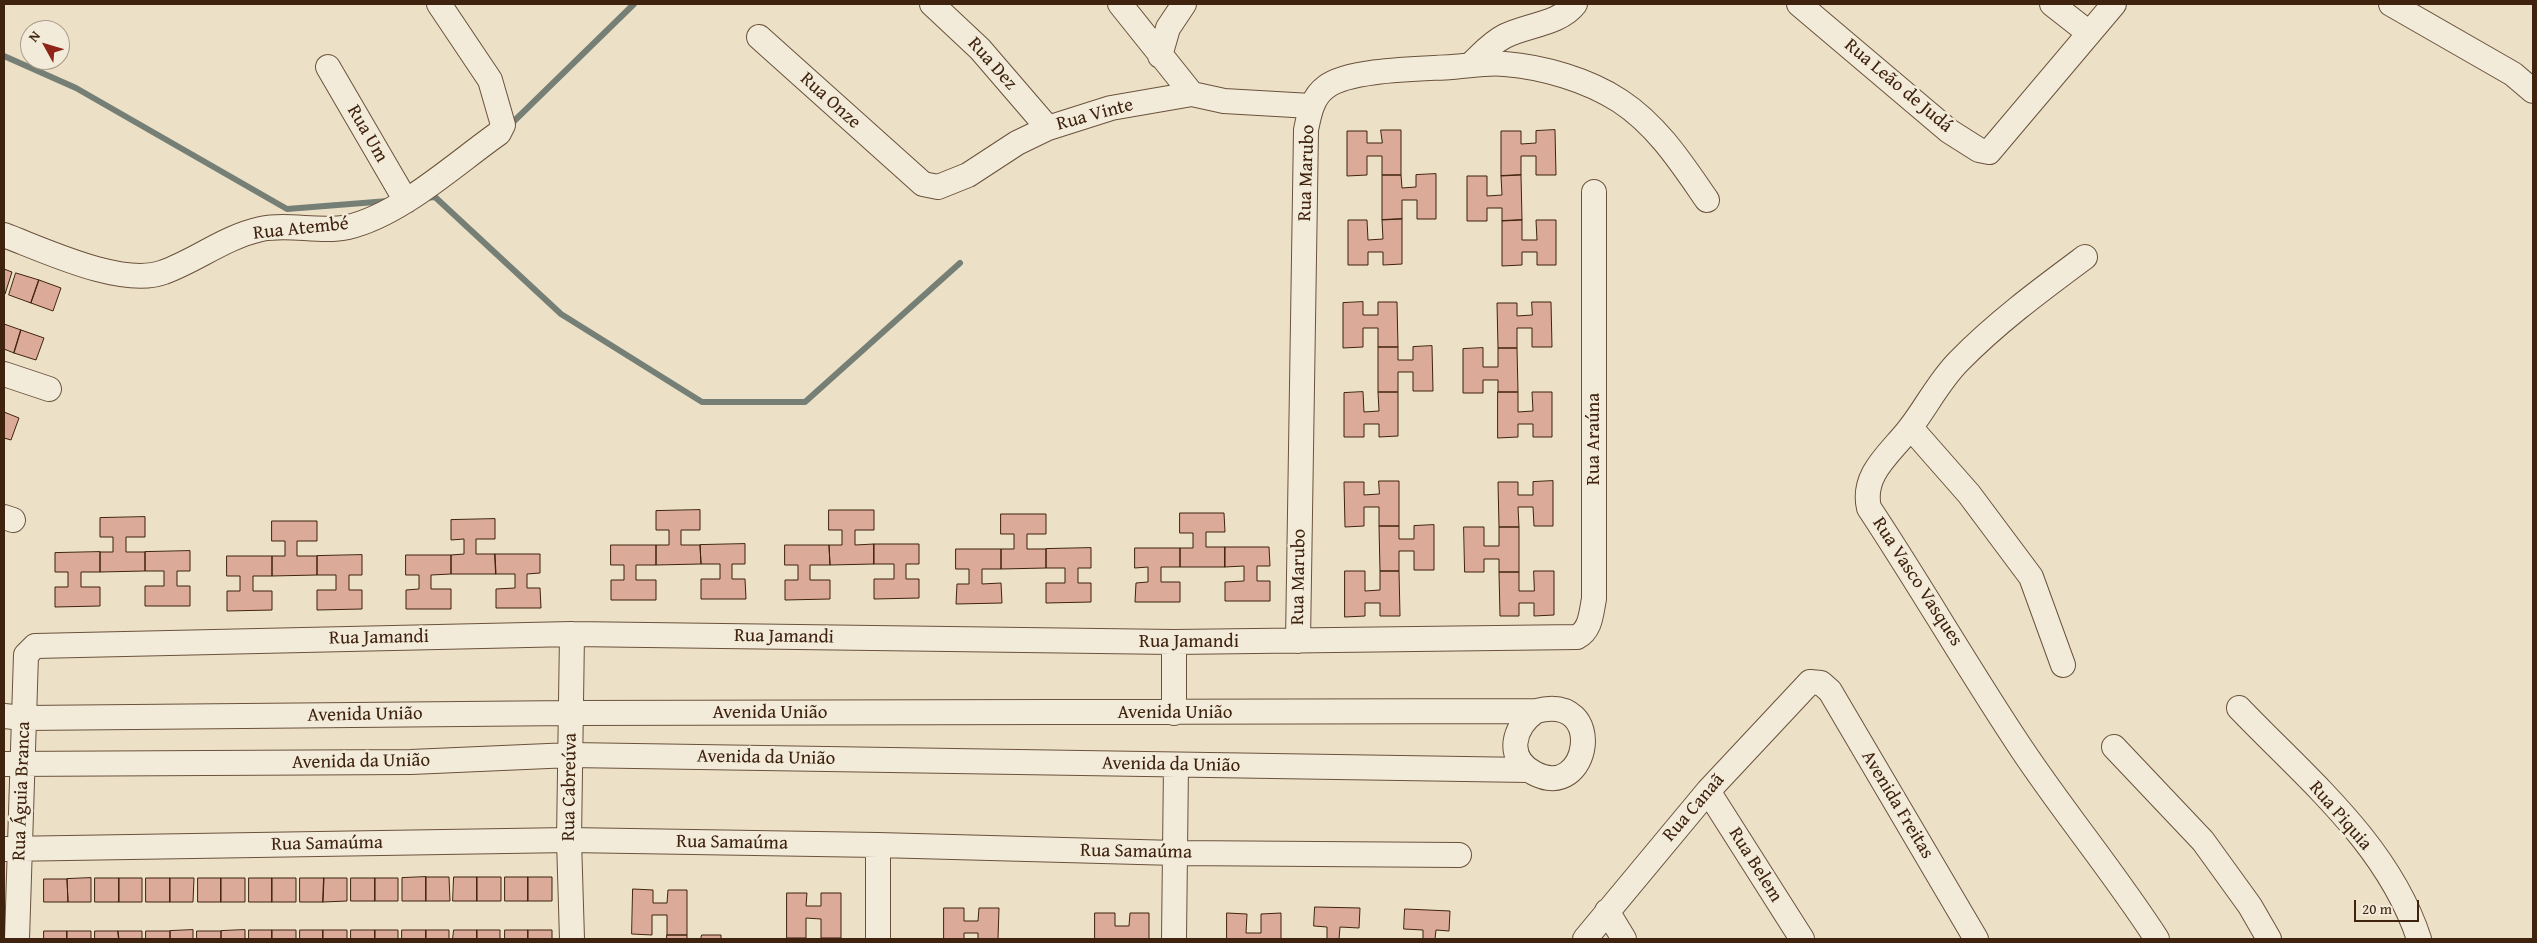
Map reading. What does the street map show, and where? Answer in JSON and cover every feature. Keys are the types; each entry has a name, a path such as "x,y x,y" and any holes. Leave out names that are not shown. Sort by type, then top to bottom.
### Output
{"street":[{"name":"Rua Atembé","path":"4,235 98,270 132,276 162,273 234,238 262,229 347,227 406,201 499,134 503,125 490,80 439,4"},
{"name":"Rua Dez","path":"932,4 980,49 1048,128"},
{"path":"1120,4 1192,94"},
{"path":"1160,56 1168,28 1184,4"},
{"path":"1470,66 1490,45 1506,36 1559,16 1570,10 1575,4"},
{"name":"Rua Leão de Judá","path":"1799,4 1949,131 1978,150 1989,152 2089,34"},
{"path":"2052,4 2089,34 2114,4"},
{"path":"2391,4 2513,74 2533,91"},
{"name":"Rua Onze","path":"760,37 901,164"},
{"name":"Rua Marubo","path":"1298,641 1306,130 1311,106 1324,88 1335,80 1373,73 1504,63 1542,70 1593,87 1620,101 1654,128 1707,200"},
{"name":"Rua Um","path":"328,67 406,201"},
{"name":"Rua Vinte","path":"901,164 923,184 938,187 968,175 1017,143 1048,128 1111,108 1192,94 1224,101 1311,106"},
{"name":"Rua Araúna","path":"1534,636 1577,637 1581,635 1589,623 1594,599 1594,192"},
{"name":"Rua Vasco Vasques","path":"2085,257 2032,296 1959,361 1911,428 1871,476 1866,496 1869,508 2005,724 2054,796 2135,905 2156,939"},
{"path":"4,374 49,388"},
{"path":"1911,428 1969,494 2031,577 2063,665"},
{"name":"Rua Jamandi","path":"35,646 572,634 1174,642 1534,636"},
{"name":"Rua Cabreúva","path":"572,634 569,840 572,939"},
{"path":"1174,642 1174,713"},
{"name":"Rua Águia Branca","path":"17,939 12,849 14,717 26,655 35,646"},
{"name":"Rua Canaã","path":"1585,939 1708,791 1810,682"},
{"name":"Avenida Freitas","path":"1810,682 1821,683 1830,691 1976,939"},
{"name":"Avenida da União","path":"14,765 411,762 571,755 1528,770 1538,776 1549,778 1565,774 1578,764 1583,754 1584,743 1578,723 1570,714 1559,710 1547,708 1536,711"},
{"name":"Rua Piquia","path":"2239,708 2354,826 2389,875 2411,916 2419,939"},
{"path":"1528,770 1520,761 1515,739 1519,727 1526,718 1536,711"},
{"name":"Avenida União","path":"14,717 1536,711"},
{"path":"2114,747 2203,840 2250,906 2269,939"},
{"path":"1174,939 1176,765"},
{"name":"Rua Belem","path":"1708,791 1802,939"},
{"name":"Rua Samaúma","path":"12,849 569,840 878,845 1176,853 1459,856"},
{"path":"878,845 878,939"},
{"path":"1607,911 1624,939"}],"building":[{"path":"1381,130 1401,130 1401,175 1382,175 1382,156 1367,156 1367,175 1347,176 1347,131 1367,131 1367,143 1382,143"},
{"path":"1555,130 1556,175 1536,175 1536,156 1521,156 1521,175 1501,176 1501,131 1521,131 1521,144 1536,143 1536,131"},
{"path":"1436,174 1436,219 1417,219 1417,200 1402,200 1402,219 1382,220 1382,175 1401,175 1402,188 1416,187 1416,175"},
{"path":"1521,175 1522,220 1502,221 1502,208 1487,208 1487,221 1467,221 1467,176 1487,176 1487,196 1502,195 1501,176"},
{"path":"1402,219 1402,264 1383,265 1383,252 1368,252 1368,265 1348,265 1348,220 1367,220 1368,240 1383,239 1382,220"},
{"path":"1522,220 1522,240 1537,240 1536,220 1556,220 1556,265 1537,265 1537,252 1522,252 1522,265 1502,266 1502,221"},
{"path":"4,269 12,272 5,294 4,294"},
{"path":"16,273 39,280 31,303 9,295"},
{"path":"39,280 61,288 53,311 31,303"},
{"path":"1363,302 1363,315 1378,315 1378,302 1397,302 1398,347 1378,347 1378,328 1363,328 1363,347 1343,348 1343,303"},
{"path":"1532,302 1551,302 1552,347 1532,347 1532,328 1517,328 1517,348 1498,348 1497,303 1517,303 1517,316 1532,315"},
{"path":"4,324 21,330 14,353 4,349"},
{"path":"21,330 44,338 36,360 14,353"},
{"path":"1432,346 1433,391 1413,391 1413,372 1398,372 1398,392 1378,392 1378,347 1398,347 1398,360 1413,360 1413,347"},
{"path":"1483,348 1483,367 1498,367 1498,348 1517,348 1518,392 1498,392 1498,380 1483,380 1483,393 1463,393 1463,349"},
{"path":"1363,392 1364,412 1379,411 1378,392 1398,392 1398,436 1379,437 1379,424 1364,424 1364,437 1344,437 1344,393"},
{"path":"1498,392 1518,392 1518,412 1533,411 1532,392 1552,392 1552,437 1533,437 1533,424 1518,424 1518,437 1498,438"},
{"path":"4,412 19,418 11,440 4,438"},
{"path":"1379,481 1399,481 1399,526 1379,526 1379,507 1364,507 1364,526 1345,527 1344,482 1364,482 1364,495 1379,494"},
{"path":"1553,481 1553,526 1534,526 1533,507 1518,507 1519,527 1499,527 1498,482 1518,482 1518,495 1533,495 1533,482"},
{"path":"700,510 700,530 681,530 681,545 700,545 701,564 656,565 656,545 669,545 669,530 656,530 656,511"},
{"path":"829,510 874,510 874,530 855,530 855,545 874,544 874,564 830,565 829,545 842,545 842,530 829,530"},
{"path":"1180,513 1224,513 1225,532 1206,532 1206,547 1225,547 1225,567 1180,567 1180,548 1193,548 1193,533 1180,533"},
{"path":"1001,514 1046,514 1046,534 1027,534 1027,549 1046,549 1046,568 1001,569 1001,549 1014,549 1014,534 1001,534"},
{"path":"145,517 145,537 126,537 126,552 145,552 145,571 100,572 100,552 113,552 113,537 100,537 100,518"},
{"path":"495,519 495,539 476,539 476,554 495,554 496,574 451,574 451,555 464,554 464,539 451,540 451,520"},
{"path":"272,521 317,521 317,541 297,541 297,556 317,556 317,575 272,576 272,556 285,556 285,541 272,541"},
{"path":"1434,525 1434,570 1414,570 1414,551 1399,551 1399,571 1380,571 1379,526 1399,526 1399,539 1414,539 1414,526"},
{"path":"1464,527 1484,527 1484,546 1499,546 1499,527 1519,527 1519,572 1499,572 1499,559 1484,559 1484,572 1465,572"},
{"path":"745,544 745,564 732,564 732,579 745,579 746,599 701,599 701,579 720,579 720,564 701,564 700,545"},
{"path":"874,544 919,544 919,564 906,564 906,579 919,579 919,598 874,599 874,579 894,579 894,564 874,564"},
{"path":"611,545 656,545 656,565 636,565 636,580 656,580 656,600 611,600 611,580 624,580 624,565 611,565"},
{"path":"785,545 829,545 830,565 810,565 810,580 830,580 830,599 785,600 785,580 798,580 798,565 785,565"},
{"path":"1225,547 1269,547 1270,566 1257,566 1257,581 1270,581 1270,601 1225,601 1225,582 1244,581 1244,566 1225,567"},
{"path":"1091,548 1091,568 1078,568 1078,583 1091,583 1091,602 1046,603 1046,583 1065,583 1065,568 1046,568 1046,549"},
{"path":"1135,548 1180,548 1180,567 1161,567 1161,582 1180,582 1180,602 1135,602 1136,583 1148,582 1148,567 1135,568"},
{"path":"956,549 1001,549 1001,569 982,569 982,584 1001,583 1002,603 956,604 957,584 969,584 969,569 956,569"},
{"path":"190,551 190,571 177,571 177,586 190,586 190,606 145,606 145,586 164,586 164,571 145,571 145,552"},
{"path":"100,552 100,572 81,572 81,587 100,587 100,606 55,607 55,587 68,587 68,572 55,572 55,553"},
{"path":"495,554 540,554 540,573 527,574 527,588 540,588 541,608 496,608 496,589 515,588 515,574 496,574"},
{"path":"362,555 362,575 349,575 349,590 362,590 362,609 317,610 317,590 336,590 336,575 317,575 317,556"},
{"path":"406,555 451,555 451,574 431,575 431,589 451,589 451,609 406,609 406,590 419,589 419,575 406,575"},
{"path":"227,556 272,556 272,576 253,576 253,591 272,591 272,610 227,611 227,591 240,591 240,576 227,576"},
{"path":"1345,571 1365,571 1365,591 1380,590 1380,571 1399,571 1400,616 1380,616 1380,603 1365,603 1365,616 1345,617"},
{"path":"1534,571 1554,571 1554,615 1534,616 1534,603 1519,603 1519,616 1500,616 1499,572 1519,572 1519,591 1534,591"},
{"path":"426,877 426,901 402,901 402,878"},
{"path":"426,877 449,877 450,901 426,901"},
{"path":"454,877 477,877 477,901 453,901"},
{"path":"477,877 501,877 501,901 477,901"},
{"path":"505,877 528,877 528,901 505,901"},
{"path":"528,877 552,877 552,901 528,901"},
{"path":"91,878 91,902 68,902 67,879"},
{"path":"95,878 119,878 119,902 95,902"},
{"path":"119,878 142,878 142,902 119,902"},
{"path":"146,878 170,878 170,902 146,902"},
{"path":"170,878 194,878 193,902 170,902"},
{"path":"198,878 221,878 221,902 198,902"},
{"path":"221,878 245,878 245,902 221,902"},
{"path":"249,878 272,878 272,902 249,902"},
{"path":"272,878 296,878 296,902 272,902"},
{"path":"300,878 324,878 323,902 300,902"},
{"path":"324,878 347,878 347,901 323,902"},
{"path":"351,878 375,878 375,901 351,901"},
{"path":"375,878 398,878 398,901 375,901"},
{"path":"44,879 67,879 68,902 44,902"},
{"path":"633,889 653,890 653,903 667,903 668,890 687,890 687,935 667,935 667,915 652,915 652,935 632,934"},
{"path":"787,893 807,893 806,906 821,906 821,893 841,893 841,938 821,938 821,919 806,918 806,938 787,938"},
{"path":"1315,907 1360,908 1359,928 1340,927 1339,939 1327,939 1327,927 1314,926"},
{"path":"944,908 964,908 964,921 978,921 979,908 999,908 998,939 978,939 978,933 964,933 964,939 944,939"},
{"path":"1405,909 1450,911 1449,931 1436,930 1435,939 1423,939 1423,930 1404,929"},
{"path":"1095,913 1115,913 1115,926 1129,926 1130,913 1149,913 1149,939 1095,939"},
{"path":"1227,913 1247,914 1246,933 1261,933 1261,914 1281,913 1281,939 1227,939"},
{"path":"193,930 193,939 170,939 170,931"},
{"path":"245,930 245,939 221,939 221,931"},
{"path":"249,930 272,930 272,939 249,939"},
{"path":"272,930 296,930 296,939 272,939"},
{"path":"300,930 323,930 323,939 300,939"},
{"path":"323,930 347,930 347,939 323,939"},
{"path":"351,930 375,930 375,939 351,939"},
{"path":"375,930 398,930 398,939 375,939"},
{"path":"402,930 426,930 426,939 402,939"},
{"path":"426,930 449,930 449,939 426,939"},
{"path":"454,930 477,930 477,939 453,939"},
{"path":"477,930 500,930 500,939 477,939"},
{"path":"505,930 528,930 528,939 505,939"},
{"path":"528,930 552,930 552,939 528,939"},
{"path":"44,931 67,931 67,939 44,939"},
{"path":"67,931 91,931 91,939 67,939"},
{"path":"95,931 118,931 119,939 95,939"},
{"path":"118,931 142,931 142,939 119,939"},
{"path":"146,931 170,931 170,939 146,939"},
{"path":"197,931 221,931 221,939 197,939"},
{"path":"667,935 687,935 687,939 667,939"},
{"path":"702,935 721,935 721,939 701,939"}],"waterway":[{"path":"508,127 634,4"},
{"path":"4,56 76,88 287,209 388,201"},
{"path":"426,198 435,197 561,314 702,402 805,402 960,263"}]}
